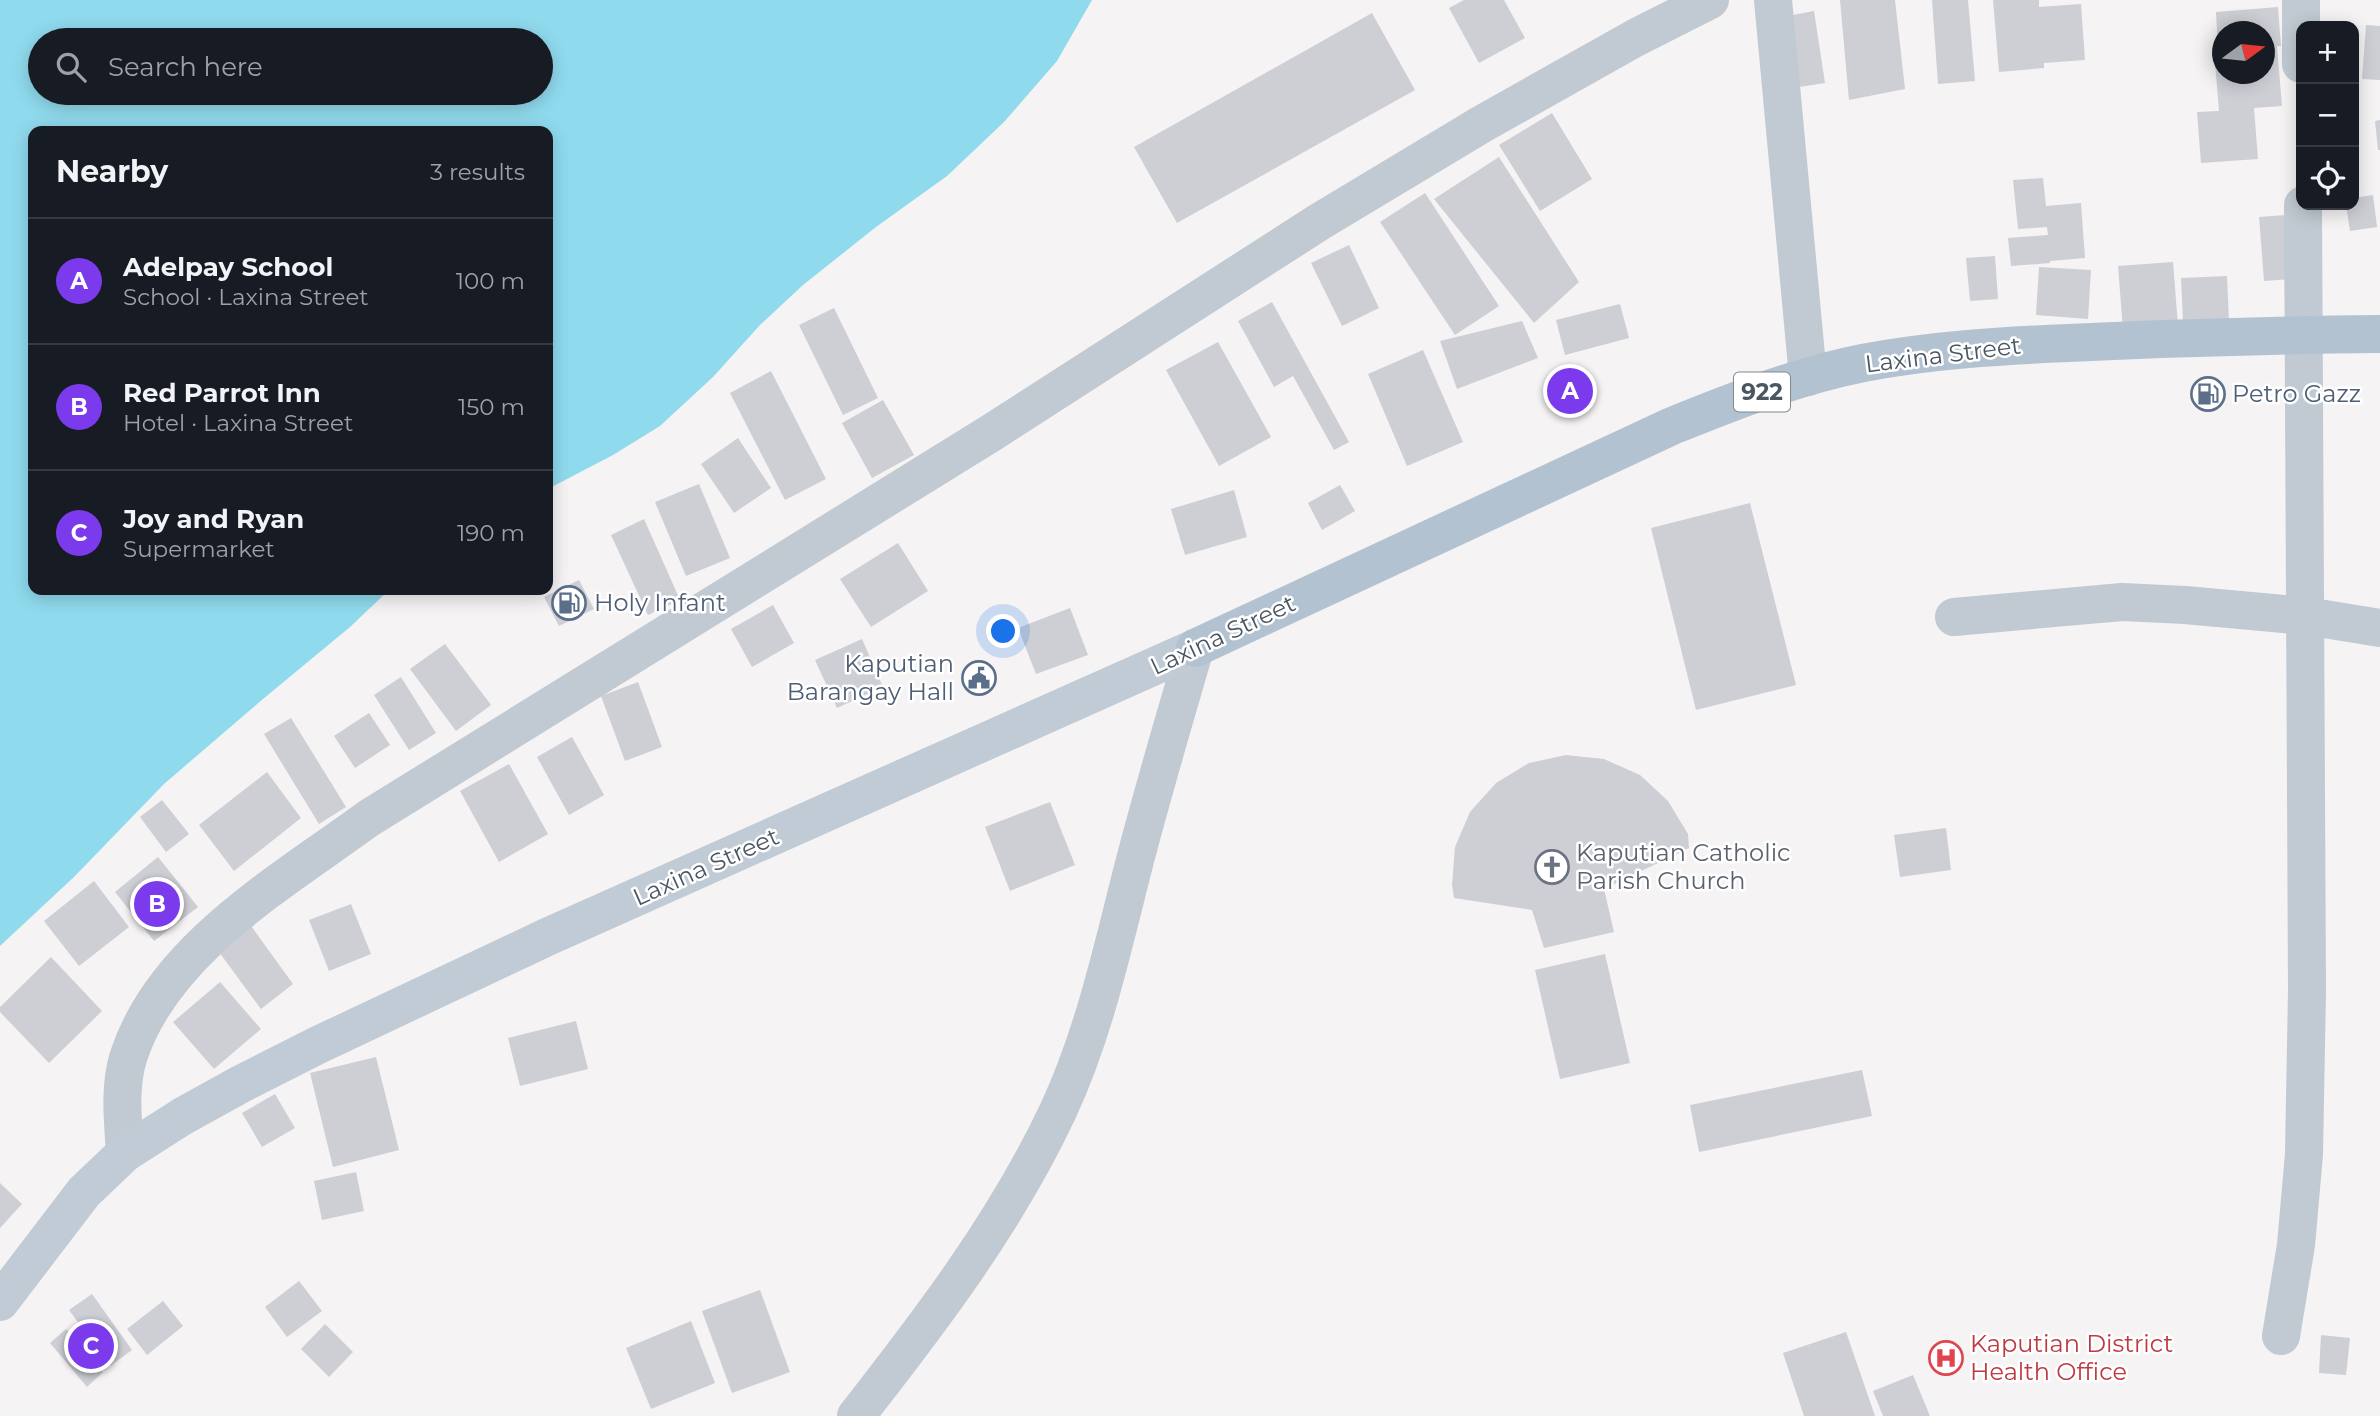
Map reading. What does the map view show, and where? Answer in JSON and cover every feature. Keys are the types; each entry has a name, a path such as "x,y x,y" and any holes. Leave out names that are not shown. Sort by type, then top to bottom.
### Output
{"main road":[{"name":"Laxina Street","path":"0,1302 84,1192 125,1153 229,1090 330,1039 547,937 1195,648 1672,426 1743,398 1808,377 1918,353 2141,339 2380,334"}],"street":[{"path":"125,1153 122,1106 128,1059 145,1018 164,988 191,955 306,863 369,818 991,433 1319,222 1493,117 1635,38 1710,0"},
{"path":"1773,0 1808,377"},
{"path":"2301,0 2301,21"},
{"path":"2281,1336 2296,1245 2304,1154 2307,990 2303,210"},
{"path":"1954,617 2122,602 2306,616 2380,628"},
{"path":"856,1416 973,1261 1011,1199 1058,1111 1098,1007 1145,822 1195,648"}],"water":[{"path":"0,0 1092,0 1057,61 1004,122 947,176 876,227 803,285 760,325 713,377 660,426 613,455 553,486 553,126 28,126 28,595 384,595 350,627 164,784 74,877 0,946"}],"building":[{"path":"1464,0 1504,0 1525,38 1479,63 1449,8"},
{"path":"1840,0 1895,0 1905,89 1849,100"},
{"path":"1932,0 1968,0 1975,81 1938,84"},
{"path":"1993,0 2039,0 2039,7 2081,4 2085,60 2044,63 2044,68 1999,72"},
{"path":"2278,7 2281,46 2277,46 2282,106 2254,108 2258,159 2201,163 2197,112 2219,111 2217,84 2275,84 2275,21 2216,21 2216,12"},
{"path":"1814,11 1825,83 1799,87 1787,16"},
{"path":"1372,13 1415,90 1177,223 1134,147"},
{"path":"2366,25 2380,26 2380,80 2362,79"},
{"path":"1552,113 1592,179 1540,211 1499,145"},
{"path":"2380,120 2380,150 2378,150 2375,121"},
{"path":"1499,157 1579,282 1534,323 1434,199"},
{"path":"2043,178 2046,206 2081,203 2085,258 2011,266 2008,238 2048,235 2047,227 2018,229 2013,180"},
{"path":"1425,193 1499,306 1455,335 1380,222"},
{"path":"2373,195 2377,227 2350,231 2347,210 2359,210 2359,197"},
{"path":"2285,215 2290,279 2264,281 2259,217"},
{"path":"1349,245 1379,308 1342,326 1311,263"},
{"path":"1995,256 1998,299 1970,301 1966,258"},
{"path":"2173,262 2178,326 2123,330 2118,266"},
{"path":"2039,267 2091,270 2088,319 2036,315"},
{"path":"2227,276 2229,321 2183,322 2181,278"},
{"path":"1272,302 1349,442 1334,450 1293,376 1274,387 1238,321"},
{"path":"1620,304 1629,338 1565,355 1556,320"},
{"path":"834,308 878,398 843,415 799,325"},
{"path":"1522,321 1538,358 1457,389 1440,341"},
{"path":"1218,342 1271,437 1219,466 1166,370"},
{"path":"1423,350 1463,442 1407,466 1368,374"},
{"path":"771,371 826,479 785,500 730,393"},
{"path":"883,400 914,455 872,478 842,423"},
{"path":"738,438 771,488 734,513 701,464"},
{"path":"699,484 730,558 686,576 655,502"},
{"path":"1340,485 1355,511 1322,530 1308,503"},
{"path":"1234,490 1247,537 1185,555 1171,509"},
{"path":"1750,503 1796,685 1696,710 1651,528"},
{"path":"644,519 680,600 648,615 611,535"},
{"path":"898,543 928,591 871,627 840,579"},
{"name":"Holy Infant","path":"579,580 594,609 559,626 544,597 553,595"},
{"path":"773,605 794,643 752,667 731,629"},
{"path":"1070,608 1088,655 1036,674 1018,628"},
{"path":"862,639 883,687 837,708 815,660"},
{"path":"445,644 491,705 456,731 410,669"},
{"path":"401,677 436,733 409,750 374,695"},
{"path":"638,682 662,747 625,761 601,696"},
{"path":"369,713 390,745 355,768 334,736"},
{"path":"291,718 346,807 319,824 264,734"},
{"path":"572,737 604,795 569,815 537,757"},
{"name":"Kaputian Catholic Parish Church","path":"1566,755 1604,759 1640,775 1668,801 1688,834 1689,848 1604,889 1614,932 1544,948 1532,910 1454,898 1452,885 1455,847 1470,812 1496,783 1529,763"},
{"path":"509,764 548,834 499,862 460,791"},
{"path":"267,772 301,818 234,871 199,825"},
{"path":"162,800 189,834 166,852 140,817"},
{"path":"1050,802 1075,865 1010,891 985,827"},
{"path":"1946,828 1951,870 1900,877 1894,835"},
{"path":"158,857 198,907 154,941 115,892"},
{"path":"94,881 129,927 79,966 44,921"},
{"path":"351,904 371,954 329,971 309,920"},
{"path":"249,923 293,984 261,1009 216,948"},
{"path":"1605,954 1630,1063 1560,1079 1535,970"},
{"path":"51,957 102,1011 49,1063 0,1012 0,1007"},
{"path":"220,982 261,1029 214,1069 173,1022"},
{"path":"576,1021 588,1069 520,1086 508,1038"},
{"path":"376,1057 399,1150 333,1167 310,1073"},
{"path":"1862,1070 1872,1116 1699,1152 1690,1105"},
{"path":"275,1094 295,1128 262,1147 242,1113"},
{"path":"356,1172 364,1211 322,1220 314,1181"},
{"path":"0,1183 22,1204 0,1228"},
{"path":"299,1281 322,1311 287,1337 265,1307"},
{"path":"760,1290 790,1372 732,1393 702,1311"},
{"path":"92,1294 132,1350 110,1366 69,1310"},
{"path":"163,1301 183,1326 147,1355 127,1329"},
{"path":"691,1321 715,1383 651,1409 626,1348"},
{"path":"325,1324 353,1352 329,1377 301,1349"},
{"path":"66,1329 103,1372 87,1387 50,1343"},
{"path":"1846,1332 1875,1416 1804,1416 1783,1353"},
{"path":"2321,1335 2350,1338 2346,1375 2319,1373"},
{"path":"1913,1375 1930,1416 1883,1416 1873,1391"}],"place":[{"name":"Adelpay School","path":"1570,391"},
{"name":"Petro Gazz","path":"2208,394"},
{"name":"Holy Infant","path":"569,603"},
{"name":"Kaputian Barangay Hall","path":"979,678"},
{"name":"Kaputian Catholic Parish Church","path":"1552,867"},
{"name":"Red Parrot Inn","path":"157,904"},
{"name":"Joy and Ryan","path":"91,1346"},
{"name":"Kaputian District Health Office","path":"1946,1358"}]}
